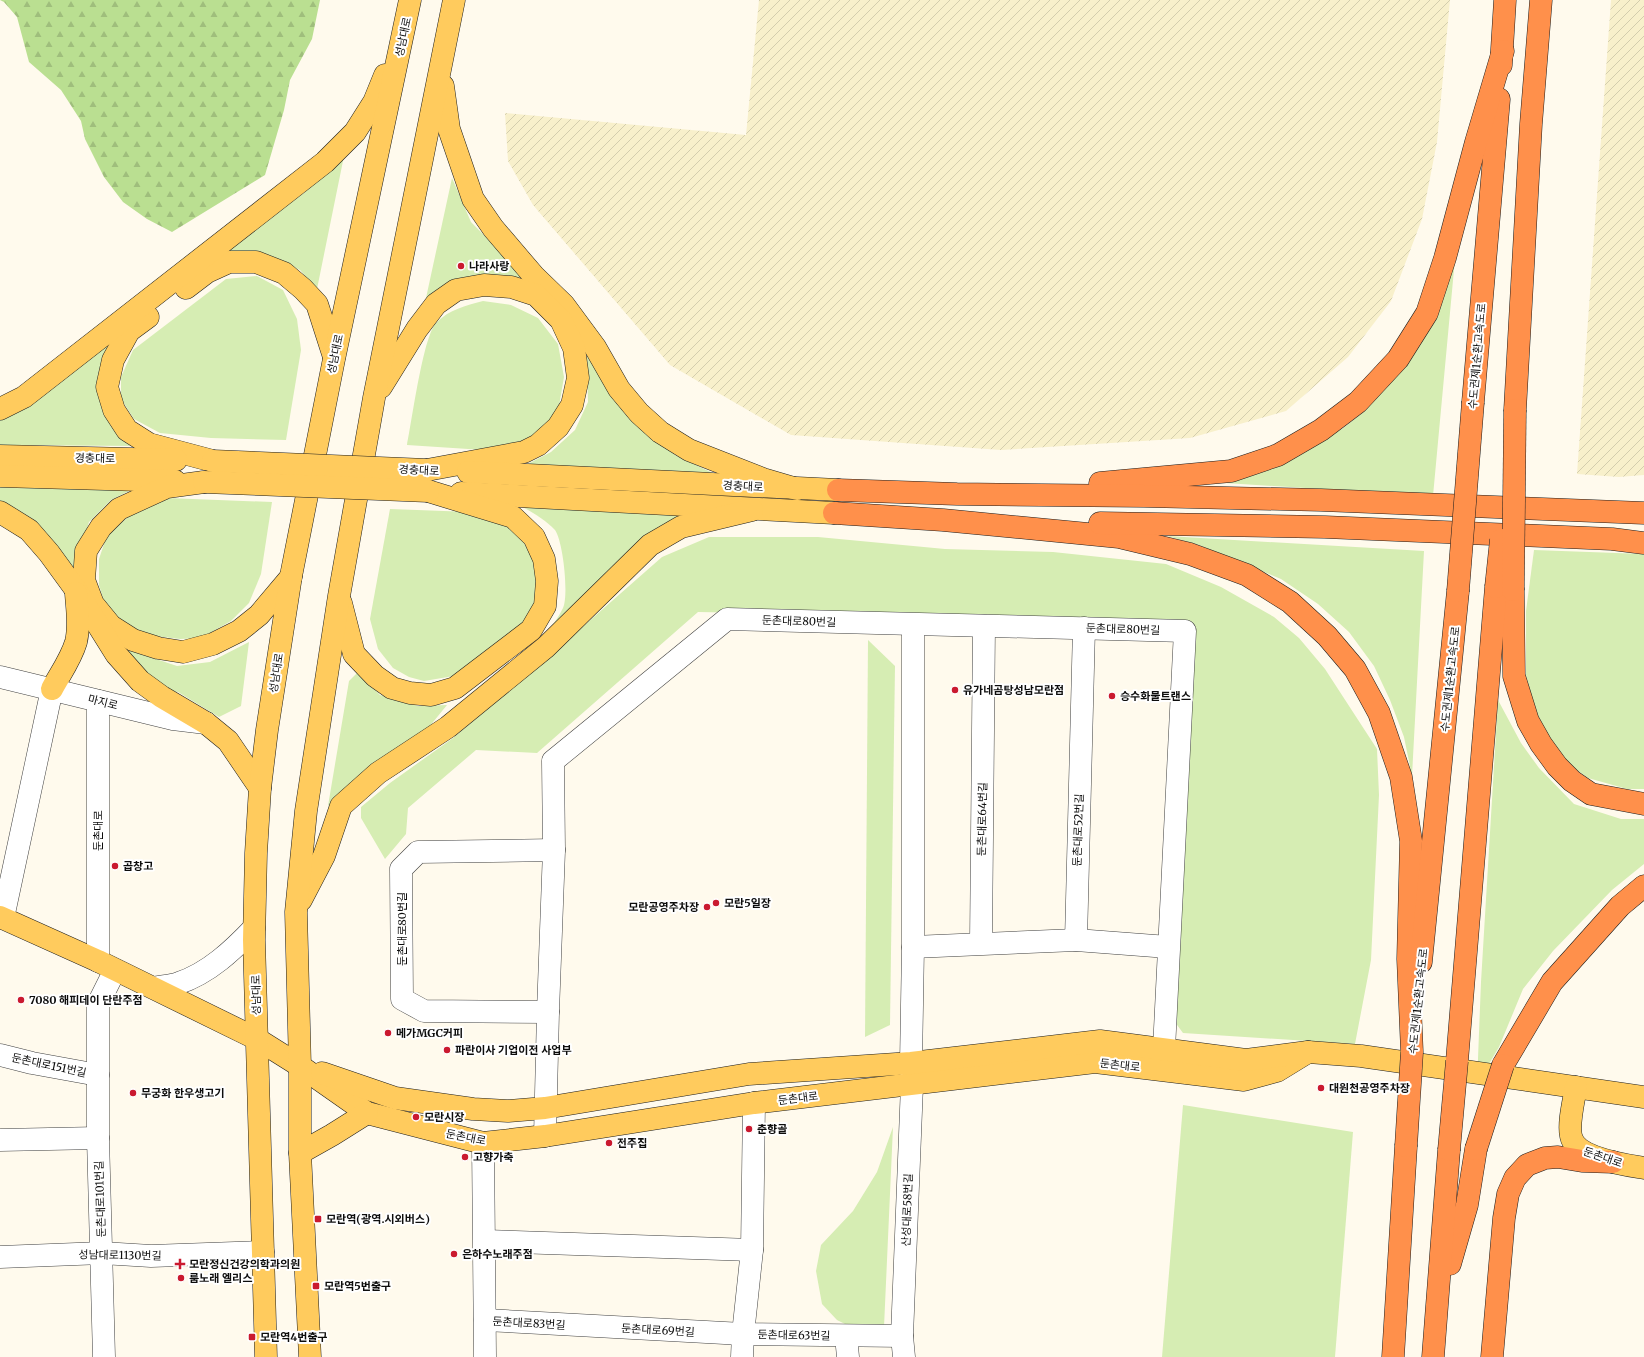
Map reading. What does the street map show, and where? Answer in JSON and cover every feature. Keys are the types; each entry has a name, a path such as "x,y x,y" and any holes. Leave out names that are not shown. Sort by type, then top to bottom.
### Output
{"highway":[{"name":"수도권제1순환고속도로","path":"1393,1357 1412,1052 1458,591 1505,0"},
{"path":"1433,1357 1457,1061 1505,588 1531,124 1541,0"},
{"path":"957,494 1231,471 1278,455 1321,430 1358,402 1398,359 1427,312 1445,258 1502,51"},
{"path":"838,490 957,494 1321,500 1644,513"},
{"path":"834,513 943,520 1119,537 1190,554 1247,576 1290,602 1327,636 1354,669 1379,713 1401,777 1411,841 1408,959 1412,1052"},
{"path":"943,520 1325,528 1604,539 1644,543"},
{"path":"1505,588 1514,676 1528,721 1541,744 1572,781 1592,794 1644,804"},
{"path":"1437,1310 1467,1204 1476,1149 1503,1065 1552,982 1620,906 1644,886"},
{"path":"1492,1357 1504,1218 1508,1194 1515,1178 1527,1165 1545,1158 1558,1157 1582,1161 1613,1162"}],"main road":[{"name":"성남대로","path":"266,1357 254,928 260,788 267,730 291,576 334,359 410,0"},
{"path":"310,1357 300,1153 300,1066 296,912 306,811 339,596 374,398 454,0"},
{"path":"0,409 24,396 325,162 355,132 374,102 405,26"},
{"path":"441,70 449,128 473,199 498,234 534,276 564,305 595,347 619,389 638,413 660,432 689,450 748,474 797,489"},
{"path":"213,461 149,444 127,430 114,410 107,387 113,360 129,331 207,272 229,262 256,262 284,273 304,289 317,304 334,359"},
{"path":"374,398 417,329 436,304 456,290 484,286 511,287 536,295 561,320 574,348 578,378 572,405 558,427 538,444 524,452 428,480"},
{"name":"경충대로","path":"0,456 213,461 752,510 834,513"},
{"name":"경충대로","path":"0,476 204,482 428,480 838,490"},
{"path":"339,596 354,654 376,676 392,688 410,693 431,695 455,688 531,630 545,606 547,581 544,559 534,537 513,517 428,480"},
{"path":"204,482 167,487 119,509 101,527 86,551 84,580 93,604 111,626 133,640 158,648 183,652 213,644 239,631 259,615 291,576"},
{"path":"296,912 324,856 341,806 378,773 448,727 546,647 650,545 681,526 752,510"},
{"path":"0,512 29,530 49,553 76,590 116,654 140,681 162,698 206,722 228,741 260,788"},
{"path":"52,689 69,659 76,642 78,624 76,590"},
{"name":"둔촌대로","path":"1,918 107,965 256,1039 300,1066 367,1113 483,1143 545,1136 754,1103 1095,1062 1244,1080 1277,1071 1308,1052"},
{"name":"둔촌대로","path":"300,1066 395,1098 473,1109 508,1111 545,1108 749,1074 910,1063 1100,1041 1246,1060 1308,1052 1361,1056 1576,1087 1570,1131 1572,1141 1580,1149 1613,1162 1644,1168"},
{"path":"1576,1087 1644,1097"},
{"path":"300,1153 332,1136 367,1113"}],"street":[{"name":"둔촌대로80번길","path":"545,1136 554,850 553,761 727,619 1185,631 1168,947"},
{"path":"910,1063 913,947 913,625"},
{"name":"둔촌대로64번길","path":"981,943 984,626"},
{"name":"둔촌대로52번길","path":"1076,940 1084,628"},
{"name":"마지로","path":"0,677 173,719 206,722"},
{"name":"둔촌대로","path":"1,918 52,689"},
{"name":"둔촌대로","path":"98,701 107,965"},
{"name":"둔촌대로80번길","path":"548,1012 424,1011 402,999 401,869 418,852 554,850"},
{"path":"154,988 178,983 197,975 223,958 254,928"},
{"path":"913,947 1076,940 1168,947 1164,1049"},
{"name":"둔촌대로101번길","path":"104,1357 98,1138 98,1004 107,965"},
{"name":"둔촌대로151번길","path":"0,1055 98,1076"},
{"name":"산성대로58번길","path":"904,1357 902,1336 912,1085 910,1063"},
{"path":"742,1357 752,1250 754,1103"},
{"path":"0,1140 98,1138"},
{"name":"둔촌대로83번길","path":"483,1143 485,1357"},
{"path":"485,1241 752,1250"},
{"name":"성남대로1130번길","path":"0,1257 102,1254 151,1256 263,1252"},
{"name":"둔촌대로83번길","path":"484,1320 573,1325"},
{"name":"둔촌대로69번길","path":"573,1325 743,1334"},
{"name":"둔촌대로63번길","path":"743,1334 902,1336"},
{"name":"둔촌대로63번길","path":"846,1336 848,1357"}],"shaded area":[{"path":"759,0 1450,0 1437,142 1422,219 1391,301 1348,357 1286,411 1190,438 1001,450 791,435 670,365 533,205 508,161 505,113 746,135"},
{"path":"1611,0 1644,0 1644,475 1619,477 1577,474"}],"green space":[{"path":"0,0 320,0 312,39 290,80 284,110 265,175 172,232 147,219 123,202 104,177 85,139 81,121 61,90 29,62 17,17 4,2"},
{"path":"344,156 317,289 300,270 277,259 214,260 242,237 304,193"},
{"path":"452,178 471,222 533,285 448,282 426,298"},
{"path":"1456,248 1433,496 1225,483 1264,469 1342,429 1366,410 1419,347 1441,303"},
{"path":"257,276 283,290 297,319 301,350 286,440 211,438 160,433 134,419 121,399 121,377 133,350 226,279"},
{"path":"483,301 511,305 538,318 558,344 564,377 559,406 545,429 526,442 499,451 407,445 422,361 431,331 436,323 447,314"},
{"path":"110,339 101,379 135,446 0,445 0,418"},
{"path":"587,356 625,414 675,455 725,479 520,468 551,452 575,430 588,402"},
{"path":"0,485 139,486 111,500 89,522 80,553 80,592 0,502"},
{"path":"167,498 272,502 261,574 249,603 231,621 201,638 180,639 155,636 123,625 107,612 99,585 99,559 107,535 135,511"},
{"path":"517,504 696,515 543,639 561,612 565,601 563,556 555,530 532,512"},
{"path":"390,509 471,512 510,527 524,543 536,565 540,594 531,619 454,676 424,681 409,677 393,668 378,649 370,619"},
{"path":"1167,536 1424,551 1412,776 1404,737 1390,700 1374,666 1349,632 1318,604 1281,579 1199,545"},
{"path":"709,537 818,537 945,549 1053,552 1166,564 1221,587 1274,617 1299,638 1325,669 1377,749 1379,795 1371,960 1355,1044 1183,1033 1169,1014 1185,621 698,612 537,753 476,750 408,808 406,834 385,859 361,818 361,807 390,783 453,738 662,557"},
{"path":"1534,550 1644,554 1644,789 1627,789 1588,778 1559,757 1537,717 1526,675 1526,611"},
{"path":"111,638 138,653 177,666 210,662 249,642 241,706 219,717 178,692 148,688"},
{"path":"868,640 895,666 890,1025 865,1037"},
{"path":"358,672 380,695 418,706 447,705 420,738 364,772 328,806 349,681"},
{"path":"1498,700 1521,743 1539,768 1574,804 1621,819 1644,819 1644,864 1612,890 1553,951 1523,989 1499,1047 1477,1084 1481,982"},
{"path":"1183,1105 1353,1132 1335,1357 1162,1357"},
{"path":"893,1127 884,1327 847,1325 837,1320 822,1304 816,1271 821,1245 853,1211 877,1172"}],"place":[{"name":"나라사랑","path":"461,266"},
{"name":"유가네곰탕성남모란점","path":"955,690"},
{"name":"승수화물트랜스","path":"1112,696"},
{"name":"곱창고","path":"115,866"},
{"name":"모란5일장","path":"716,903"},
{"name":"모란공영주차장","path":"707,907"},
{"name":"7080 해피데이 단란주점","path":"21,1000"},
{"name":"메가MGC커피","path":"388,1033"},
{"name":"파란이사 기업이전 사업부","path":"447,1050"},
{"name":"대원천공영주차장","path":"1321,1088"},
{"name":"무궁화 한우생고기","path":"133,1093"},
{"name":"모란시장","path":"416,1117"},
{"name":"춘향골","path":"749,1129"},
{"name":"전주집","path":"609,1143"},
{"name":"고향가축","path":"465,1157"},
{"name":"모란역(광역.시외버스)","path":"318,1219"},
{"name":"은하수노래주점","path":"454,1254"},
{"name":"모란정신건강의학과의원","path":"180,1264"},
{"name":"룸노래 엘리스","path":"181,1278"},
{"name":"모란역5번출구","path":"316,1286"},
{"name":"모란역4번출구","path":"252,1337"}]}
